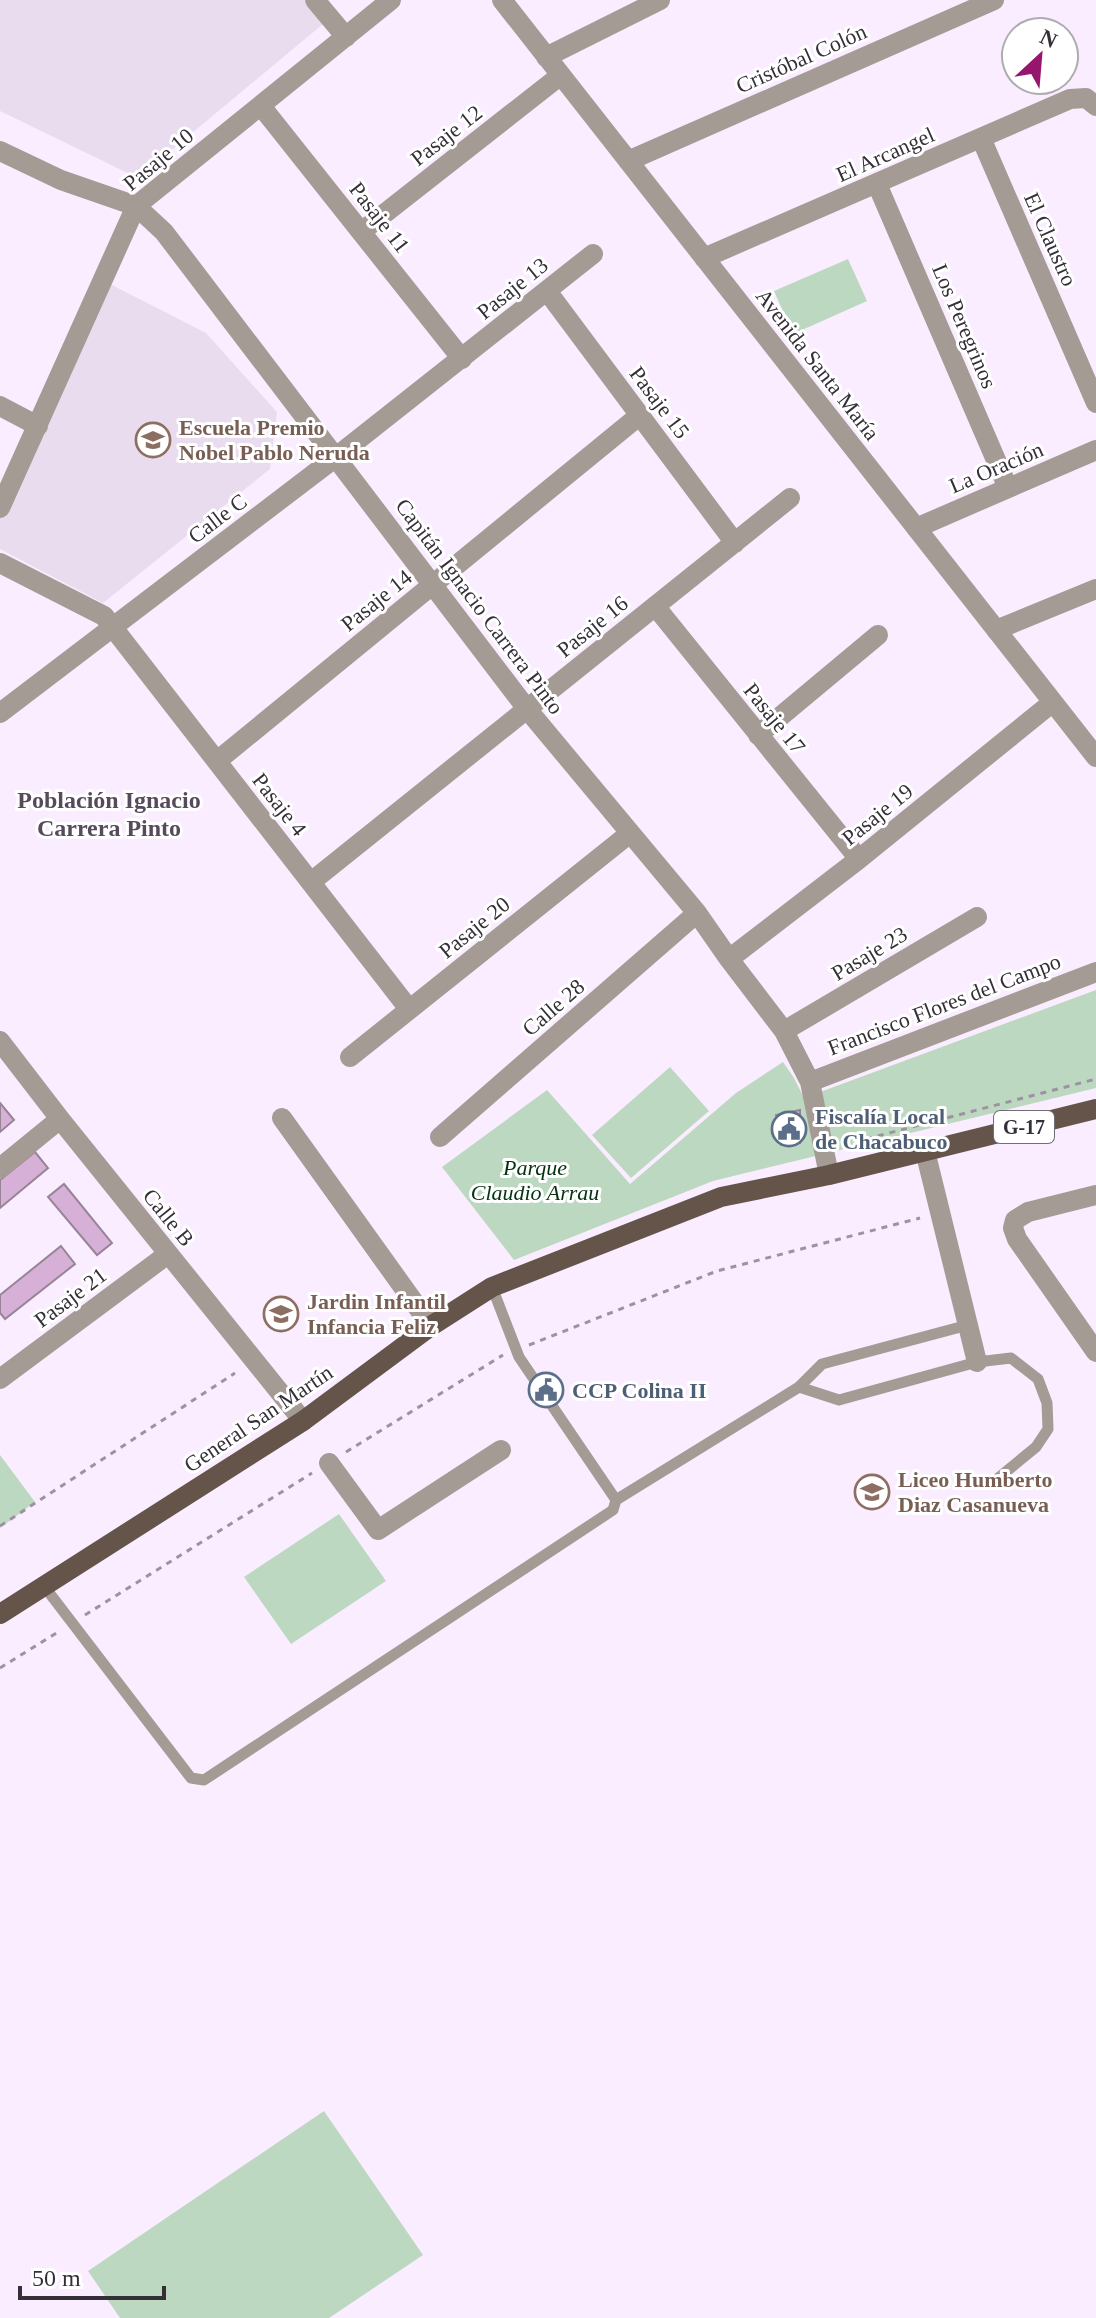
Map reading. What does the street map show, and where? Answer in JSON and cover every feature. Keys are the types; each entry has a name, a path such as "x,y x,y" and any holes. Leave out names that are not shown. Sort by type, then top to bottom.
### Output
{"main road":[{"name":"General San Martín","path":"0,1614 303,1421 431,1326 492,1287 721,1197 829,1175 1096,1109"}],"street":[{"path":"315,0 346,37"},
{"name":"Pasaje 10","path":"0,508 136,206 391,0"},
{"name":"Avenida Santa María","path":"502,0 1096,757"},
{"path":"546,57 660,0"},
{"name":"Cristóbal Colón","path":"628,161 994,0"},
{"name":"Pasaje 12","path":"361,232 561,75"},
{"name":"El Arcangel","path":"704,258 1070,99 1091,102"},
{"name":"Pasaje 11","path":"261,106 462,359"},
{"name":"El Claustro","path":"981,138 1096,403"},
{"name":"Capitán Ignacio Carrera Pinto","path":"0,151 61,180 136,206 164,232 527,709 697,913 784,1031 810,1082 829,1175"},
{"name":"Los Peregrinos","path":"877,184 1008,488"},
{"name":"Pasaje 13","path":"462,359 593,254"},
{"name":"Pasaje 15","path":"547,291 735,543"},
{"name":"Calle C","path":"0,713 462,359"},
{"path":"0,406 38,426"},
{"name":"Pasaje 14","path":"217,761 640,415"},
{"name":"La Oración","path":"916,528 1096,450"},
{"name":"Pasaje 16","path":"311,882 790,498"},
{"name":"Pasaje 4","path":"0,563 104,616 409,1009"},
{"path":"996,630 1096,589"},
{"name":"Pasaje 17","path":"655,606 859,859"},
{"path":"758,735 878,635"},
{"name":"Pasaje 19","path":"729,959 859,859 1053,702"},
{"name":"Pasaje 20","path":"350,1057 629,834"},
{"name":"Calle 28","path":"440,1137 697,913"},
{"name":"Pasaje 23","path":"784,1031 977,917"},
{"name":"Francisco Flores del Campo","path":"810,1082 1096,972"},
{"name":"Calle B","path":"0,1041 303,1421"},
{"path":"282,1118 431,1326"},
{"path":"0,1168 60,1119"},
{"path":"925,1151 977,1362"},
{"path":"1096,1195 1028,1212 1015,1220 1013,1228 1017,1239 1096,1352"},
{"name":"Pasaje 21","path":"0,1379 168,1254"},
{"path":"329,1463 378,1530 501,1450"}],"lane":[{"path":"492,1287 519,1357 616,1500"},
{"path":"44,1586 191,1778 204,1780 613,1510 616,1500 799,1387 822,1364 968,1325"},
{"path":"799,1387 839,1400 977,1362 1011,1358 1038,1379 1047,1403 1048,1429 1036,1447 991,1484"}],"path":[{"path":"824,1150 1096,1079"},
{"path":"526,1346 717,1271 941,1214"},
{"path":"79,1619 511,1352"},
{"path":"0,1526 235,1373"},
{"path":"0,1668 66,1627"}],"shaded area":[{"path":"0,0 304,0 323,24 138,178 0,111"},
{"name":"Escuela Premio Nobel Pablo Neruda","path":"110,284 206,333 277,412 270,469 103,603 0,549 0,505"}],"green space":[{"path":"848,259 867,301 793,334 774,291"},
{"name":"Parque Claudio Arrau","path":"1096,990 1096,1088 713,1181 514,1260 442,1167 547,1090 630,1184 736,1093 783,1062 804,1098"},
{"path":"670,1067 709,1111 631,1178 592,1135"},
{"path":"0,1455 35,1502 0,1528"},
{"path":"339,1514 386,1581 291,1644 244,1577"},
{"path":"324,2111 423,2255 329,2318 120,2318 88,2271"}],"building":[{"path":"0,1103 14,1120 0,1132"},
{"name":"Fiscalía Local de Chacabuco","path":"800,1110 800,1143 781,1145 776,1115"},
{"path":"35,1152 48,1168 0,1208 0,1180"},
{"path":"64,1184 112,1243 97,1255 48,1197"},
{"path":"61,1246 75,1264 5,1319 0,1313 0,1295"}],"place":[{"name":"Escuela Premio Nobel Pablo Neruda","path":"153,440"},
{"name":"Fiscalía Local de Chacabuco","path":"789,1129"},
{"name":"Jardin Infantil Infancia Feliz","path":"281,1314"},
{"name":"CCP Colina II","path":"546,1390"},
{"name":"Liceo Humberto Diaz Casanueva","path":"872,1492"}],"district":[{"name":"Población Ignacio Carrera Pinto","path":"109,814"}]}
